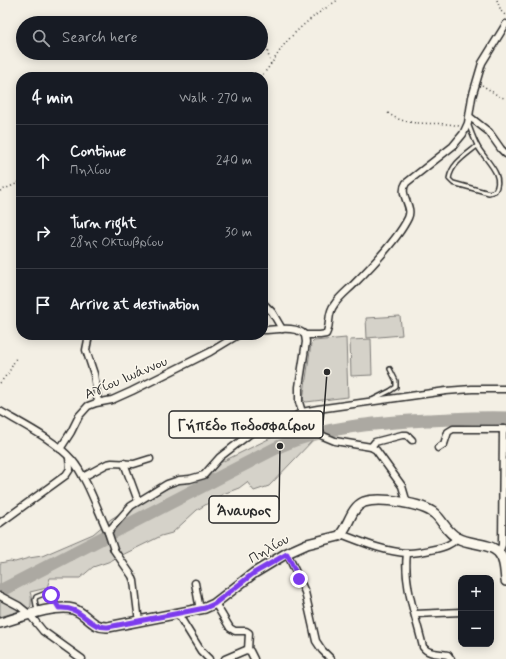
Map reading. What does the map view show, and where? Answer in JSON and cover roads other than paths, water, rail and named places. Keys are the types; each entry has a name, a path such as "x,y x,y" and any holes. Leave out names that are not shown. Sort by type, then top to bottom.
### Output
{"main road":[{"path":"341,534 361,504 372,501 407,503 422,506 430,510 438,517 457,538 492,548 499,553 503,560 506,581"},
{"name":"Πηλίου","path":"0,623 59,608 68,608 77,611 94,624 102,627 111,627 200,610 215,603 254,573 287,554 307,544 334,538 341,534"}],"street":[{"path":"268,330 300,331 305,335 326,334 332,307 377,260 396,238 406,222 410,211 404,192 404,187 406,184 454,146 468,123 472,97 482,62 506,24"},
{"path":"468,123 490,132 506,154"},
{"path":"268,308 272,312 282,330"},
{"path":"305,335 306,342 299,387 299,402 302,412 323,436 335,441 371,446 376,450 402,486 407,503"},
{"path":"88,340 86,350 94,374 98,402"},
{"name":"Αγίου Ιωάννου","path":"60,449 83,410 91,404 112,400 132,392 210,352 230,340"},
{"path":"108,533 125,512 138,501 167,484 204,475 220,457 260,426 290,420 302,412 318,409 446,391 506,389"},
{"path":"0,411 60,449 73,461 83,477 114,550 132,576 135,586 139,622"},
{"path":"438,448 444,444 448,432 453,429 505,429 504,518 502,545 499,553"},
{"path":"371,446 375,442 398,436 407,435 412,440"},
{"path":"0,523 66,475 71,464 67,455"},
{"path":"83,477 107,464 136,464 150,459"},
{"path":"124,464 138,501"},
{"path":"341,534 383,548 407,553 421,552 443,547 453,543 457,538"},
{"path":"407,553 407,581 423,647 429,652 448,655 451,659"},
{"path":"287,554 305,592 316,641 322,650 332,659"},
{"path":"195,583 200,610"},
{"path":"1,596 34,614 43,631 82,659"},
{"path":"215,603 231,629 235,631 246,631 249,633 248,650 254,659"},
{"path":"415,614 458,612"},
{"path":"178,614 201,651 209,659"},
{"path":"225,659 243,650 248,650"}],"lane":[{"path":"468,123 477,146 488,160 498,179 495,192 489,193 453,183 448,179 458,162 477,146"},
{"path":"369,402 396,387 396,381 390,369"},
{"path":"34,614 36,597 46,593 50,594 59,608"}],"waterway":[{"path":"0,591 280,446 297,439 334,430 371,424 427,420 506,418"}],"place":[{"name":"Γήπεδο ποδοσφαίρου","path":"327,372"},
{"name":"Άναυρος","path":"280,446"}]}
